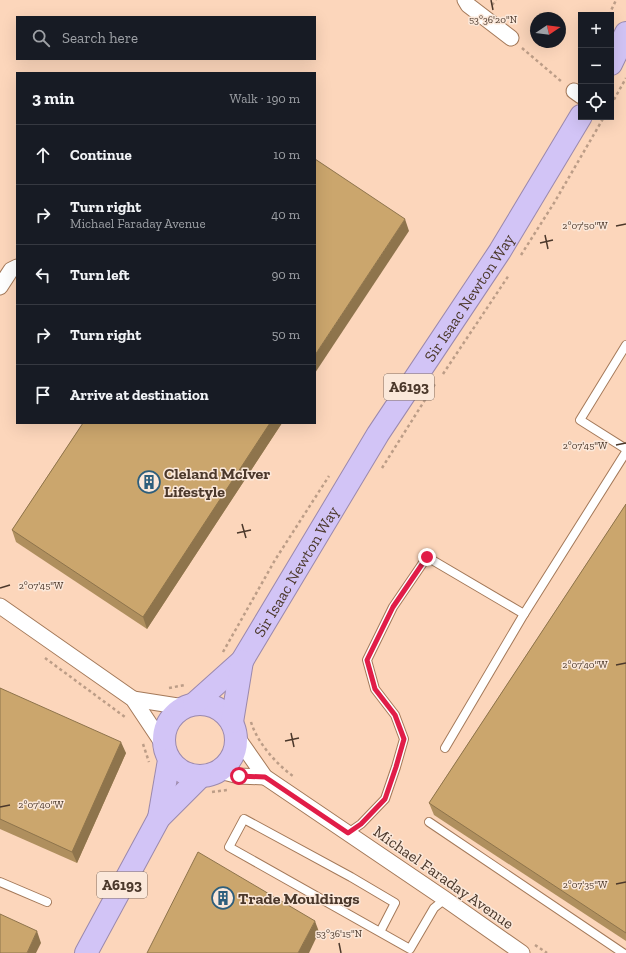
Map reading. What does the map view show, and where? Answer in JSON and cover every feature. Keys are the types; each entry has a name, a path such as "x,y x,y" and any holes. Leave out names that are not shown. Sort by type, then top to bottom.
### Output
{"highway":[{"path":"614,58 626,34"},
{"name":"Sir Isaac Newton Way","path":"189,698 242,661 378,434 500,251 579,120"},
{"name":"Sir Isaac Newton Way","path":"240,726 242,661"},
{"path":"189,698 216,707 240,726"},
{"name":"A6193","path":"156,753 168,722 189,698"},
{"name":"A6193","path":"210,774 228,764 233,756 240,726"},
{"path":"156,753 177,769 188,775 210,774"},
{"path":"156,753 159,818"},
{"path":"159,818 210,774"},
{"name":"A6193","path":"86,953 159,818"}],"street":[{"path":"465,0 468,5 511,38"},
{"path":"0,287 11,270 16,268"},
{"path":"0,606 133,699 156,753"},
{"path":"133,699 189,698"},
{"path":"210,774 265,777 240,726"},
{"name":"Michael Faraday Avenue","path":"265,777 446,899 522,953"}],"lane":[{"path":"626,345 580,420 626,449"},
{"path":"444,748 524,614 626,452"},
{"path":"348,833 361,824 385,799 404,739 395,715 375,689 367,660 393,607 427,557 524,614"},
{"path":"380,932 396,904 351,877 244,819 229,847 410,949 434,908 446,899"},
{"path":"429,822 623,953"},
{"path":"0,882 47,902"}],"path":[{"path":"610,12 616,0"},
{"path":"511,38 577,93"},
{"path":"614,100 626,78"},
{"path":"521,256 554,204 602,120"},
{"path":"379,472 512,269"},
{"path":"44,657 112,706 127,719"},
{"path":"162,687 177,687 189,698"},
{"path":"240,726 264,745"}],"building":[{"path":"316,160 405,219 316,353"},
{"name":"Cleland McIver Lifestyle","path":"82,424 269,424 143,617 12,530"},
{"path":"626,504 626,933 429,803"},
{"path":"0,688 121,742 72,852 0,819"},
{"name":"Trade Mouldings","path":"198,852 315,921 298,953 147,953"},
{"path":"0,914 37,931 27,953 0,953"}],"place":[{"name":"Cleland McIver Lifestyle","path":"149,482"},
{"name":"Trade Mouldings","path":"223,898"}],"route":[{"path":"239,776 265,777 348,833 361,824 385,799 404,739 395,715 375,689 367,660 393,607 427,557"}]}
